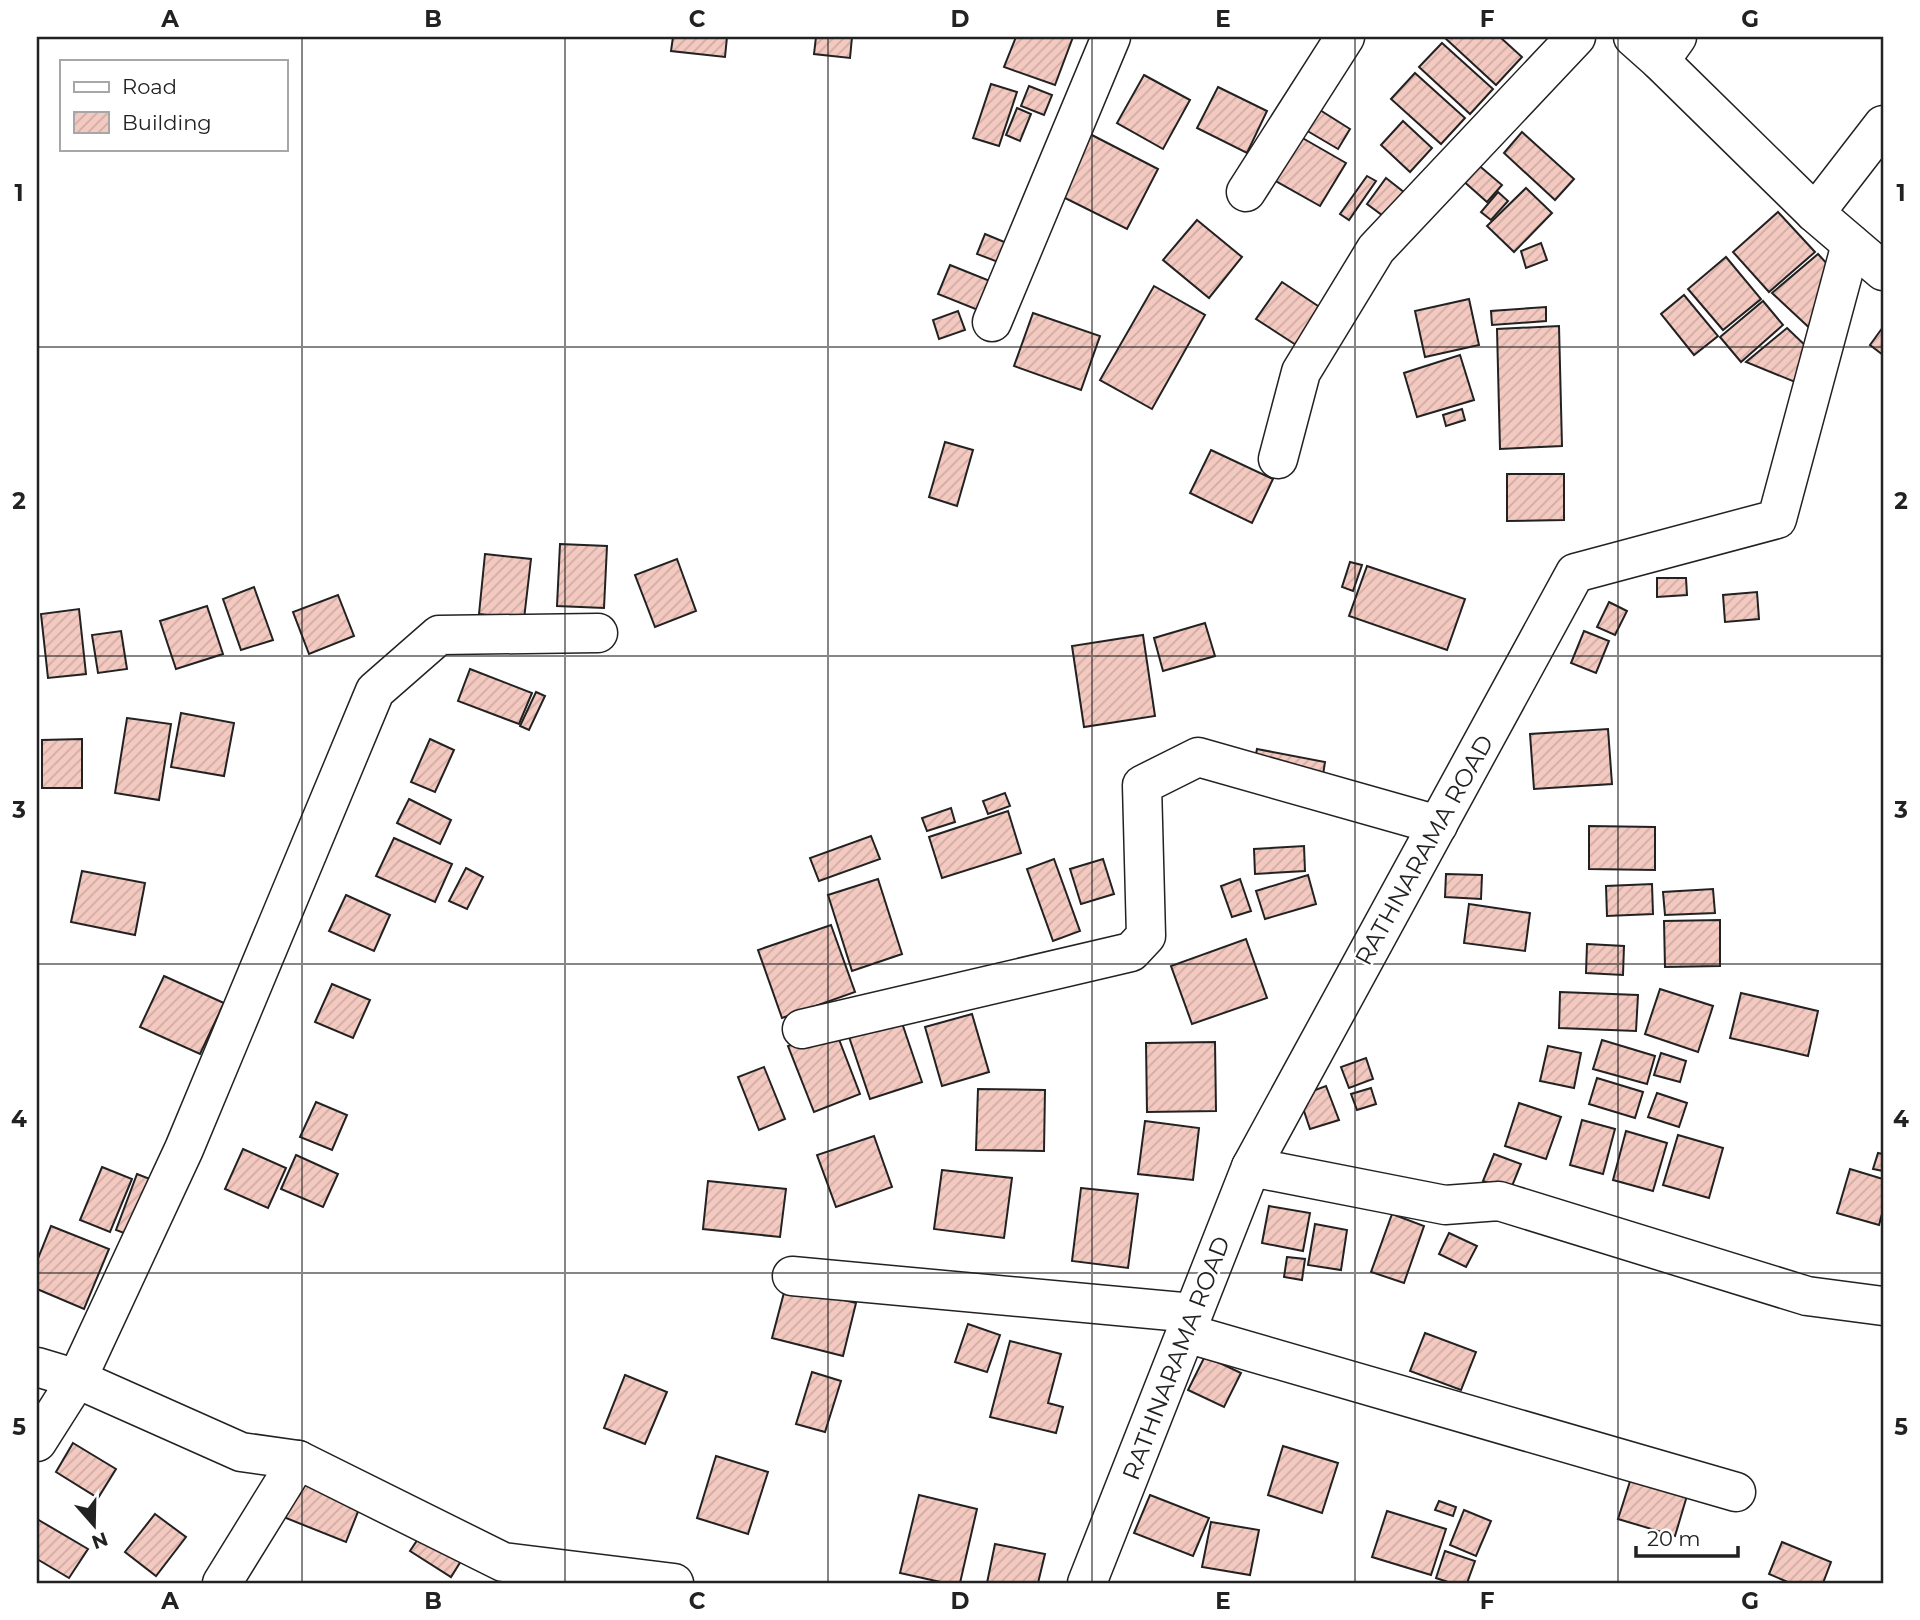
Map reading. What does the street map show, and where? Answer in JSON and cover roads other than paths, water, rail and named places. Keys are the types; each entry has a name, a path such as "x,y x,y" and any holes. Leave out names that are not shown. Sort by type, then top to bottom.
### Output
{"street":[{"path":"992,322 1111,37"},
{"path":"1246,192 1345,37"},
{"path":"1278,459 1301,372 1376,249 1576,37"},
{"path":"1657,45 1815,213 1883,271"},
{"path":"1815,213 1883,125"},
{"name":"RATHNARAMA ROAD","path":"1087,1583 1251,1167 1575,573 1777,519 1851,244"},
{"path":"37,1442 77,1379 184,1149 375,691 439,635 598,633"},
{"path":"802,1029 1131,951 1146,936 1142,785 1198,757 1437,825"},
{"path":"1251,1167 1445,1205 1499,1201 1807,1296 1883,1306"},
{"path":"792,1276 1189,1323 1736,1492"},
{"path":"37,1367 77,1379 241,1452 298,1460 503,1562 674,1583"},
{"path":"222,1583 298,1460"}]}
